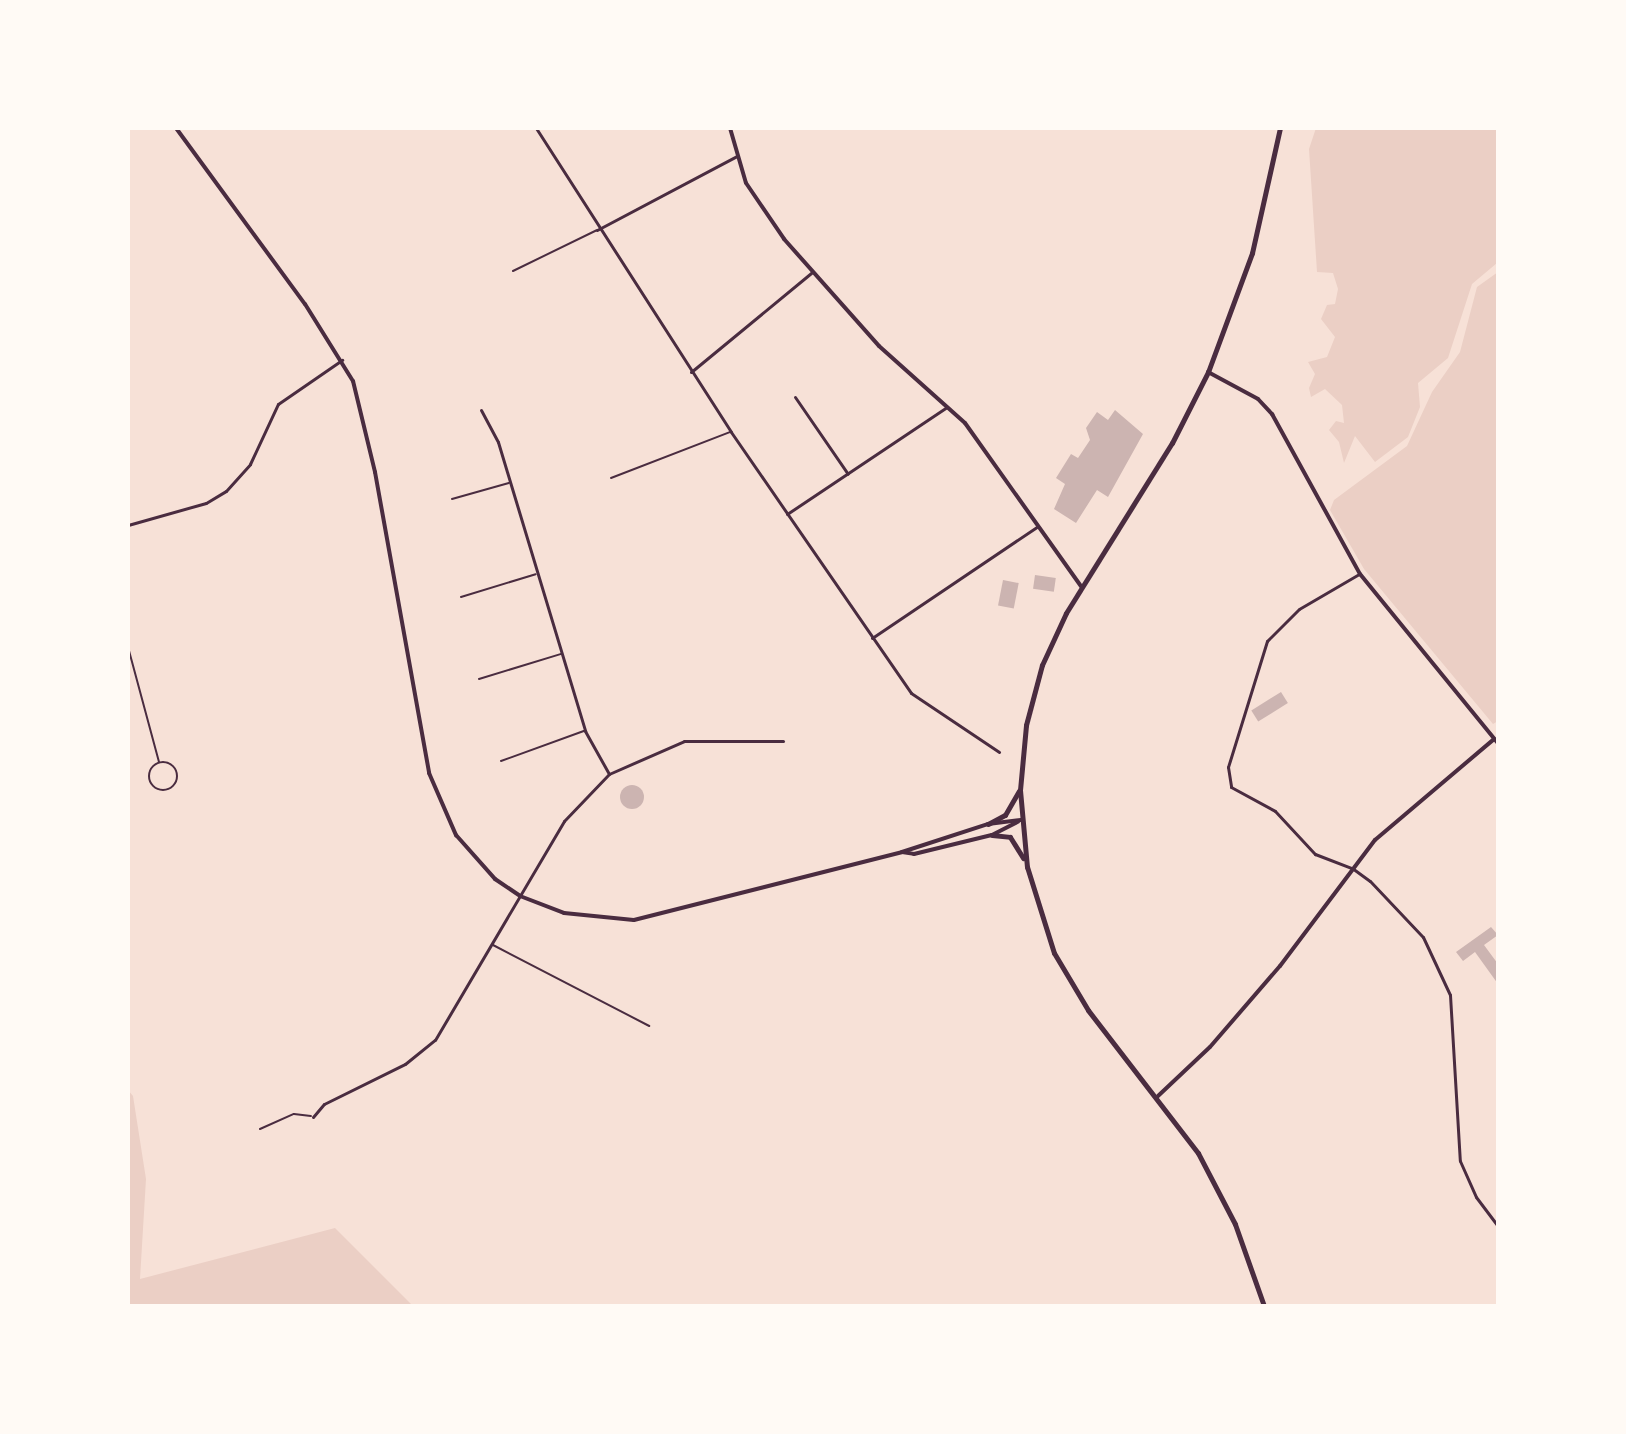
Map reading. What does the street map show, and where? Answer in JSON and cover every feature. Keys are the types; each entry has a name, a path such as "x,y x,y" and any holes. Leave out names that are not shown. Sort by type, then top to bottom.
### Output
{"main road":[{"path":"1264,1306 1218,1189 1158,1096 1071,985 1045,928 1026,862 1020,790 1033,695 1081,586 1166,453 1208,372 1256,240 1280,128"},
{"path":"988,824 1005,815 1020,790"},
{"path":"992,835 1010,837 1026,862"}],"street":[{"path":"176,128 342,360 366,424 435,794 473,856 520,896 584,918 634,920 902,852 988,824 1021,820"},
{"path":"536,128 597,230 872,638 918,699 999,752"},
{"path":"730,128 737,156 755,200 811,273 879,346 948,405 1081,586"},
{"path":"597,230 737,156"},
{"path":"691,372 811,273"},
{"path":"128,525 206,503 226,491 250,464 278,404 342,360"},
{"path":"1158,1096 1210,1047 1280,966 1352,868 1397,820 1497,739 1360,574 1272,414 1258,399 1208,372"},
{"path":"795,397 848,474"},
{"path":"787,514 948,405"},
{"path":"481,410 492,427 585,731 609,774"},
{"path":"872,638 1038,526"},
{"path":"1360,574 1299,609 1267,641 1228,767 1235,791 1275,811 1315,854 1352,868 1401,909 1438,965 1450,995 1454,1030 1455,1136 1460,1161 1476,1197 1498,1226"},
{"path":"313,1117 324,1104 405,1064 435,1040 564,821 609,774 684,741 783,741"},
{"path":"902,852 914,854 992,835 1021,820"}],"lane":[{"path":"513,271 597,230"},
{"path":"611,478 731,432"},
{"path":"452,499 510,483"},
{"path":"461,597 537,574"},
{"path":"128,647 159,762"},
{"path":"479,679 562,654"},
{"path":"501,761 585,731"},
{"path":"159,762 171,764 177,772 169,789 151,783 149,772 159,762"},
{"path":"492,944 649,1026"},
{"path":"260,1129 294,1114 313,1117"}],"shaded area":[{"path":"1316,128 1498,128 1497,263 1472,284 1448,358 1418,383 1420,407 1408,437 1375,462 1355,436 1344,463 1339,442 1329,430 1336,421 1344,423 1342,405 1325,389 1311,397 1309,388 1315,374 1308,362 1327,357 1335,337 1321,319 1327,305 1335,304 1338,289 1333,273 1317,272 1309,149"},
{"path":"1498,272 1498,721 1493,724 1364,569 1330,510 1334,500 1407,446 1432,392 1460,352 1477,287"},
{"path":"128,1090 133,1096 146,1179 140,1279 335,1228 413,1306 128,1306"}],"building":[{"path":"1115,410 1143,434 1108,497 1097,490 1076,523 1054,509 1065,484 1056,478 1071,454 1078,458 1090,440 1086,428 1097,412 1108,420"},
{"path":"1035,575 1056,578 1054,592 1033,589"},
{"path":"1003,580 1019,583 1014,609 998,606"},
{"path":"1281,692 1288,703 1258,722 1251,711"},
{"path":"632,785 640,789 644,797 640,805 632,809 624,805 620,797 624,789"},
{"path":"1491,927 1498,935 1484,945 1498,964 1498,984 1475,952 1463,961 1456,952"}]}
